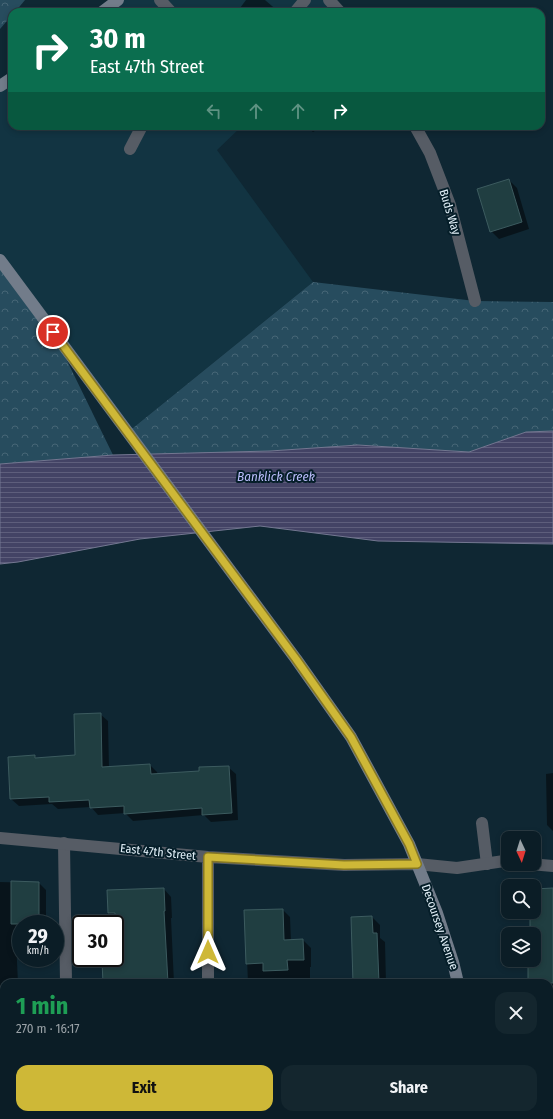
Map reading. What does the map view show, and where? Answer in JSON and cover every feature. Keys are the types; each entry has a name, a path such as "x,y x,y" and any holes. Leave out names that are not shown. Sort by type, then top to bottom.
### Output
{"main road":[{"path":"107,8 118,0"},
{"name":"Decoursey Avenue","path":"0,260 296,659 351,737 409,844 437,913 457,979"}],"street":[{"path":"160,0 167,8"},
{"path":"298,8 305,0"},
{"path":"329,0 336,8"},
{"path":"130,149 140,130"},
{"name":"Buds Way","path":"417,130 430,153 450,205 475,301"},
{"path":"482,823 487,864"},
{"name":"East 47th Street","path":"0,838 208,857 344,865 417,864 457,868 501,863"},
{"path":"64,843 66,979"},
{"path":"208,857 208,979"},
{"path":"541,865 553,866"}],"shaded area":[{"path":"118,0 329,0 336,8 107,8"},
{"path":"8,81 8,130 238,130 217,150 313,282 128,432 0,260 0,86"}],"green space":[{"path":"0,0 25,0 18,8 8,8 8,20 0,29"},
{"path":"0,260 53,332 113,455 0,464"},
{"path":"313,282 475,301 553,302 553,431 526,432 469,452 358,445 270,451 145,455 128,432"}],"water":[{"name":"Banklick Creek","path":"553,431 553,544 378,541 260,526 140,539 0,564 0,464 113,455 270,451 358,445 469,452 526,432"}],"building":[{"path":"509,179 522,222 490,232 477,189"},
{"path":"101,713 102,767 150,764 151,774 199,771 199,767 229,766 232,813 202,815 202,808 124,814 124,806 90,808 89,800 49,802 49,797 10,799 8,757 35,755 35,758 75,755 74,714"},
{"path":"11,881 39,882 39,915 12,915 11,924"},
{"path":"164,888 168,979 103,979 102,967 124,967 124,915 108,913 107,890"},
{"path":"553,888 553,979 528,979 528,967 541,967 541,927 530,927 530,919 541,919 541,889"},
{"path":"283,909 284,940 303,939 304,960 287,960 288,970 263,971 263,963 246,964 244,910"},
{"path":"372,916 373,933 377,933 379,979 353,979 351,917"}],"route":[{"path":"53,332 296,659 351,737 409,844 417,864 344,865 208,857 208,952"}]}
